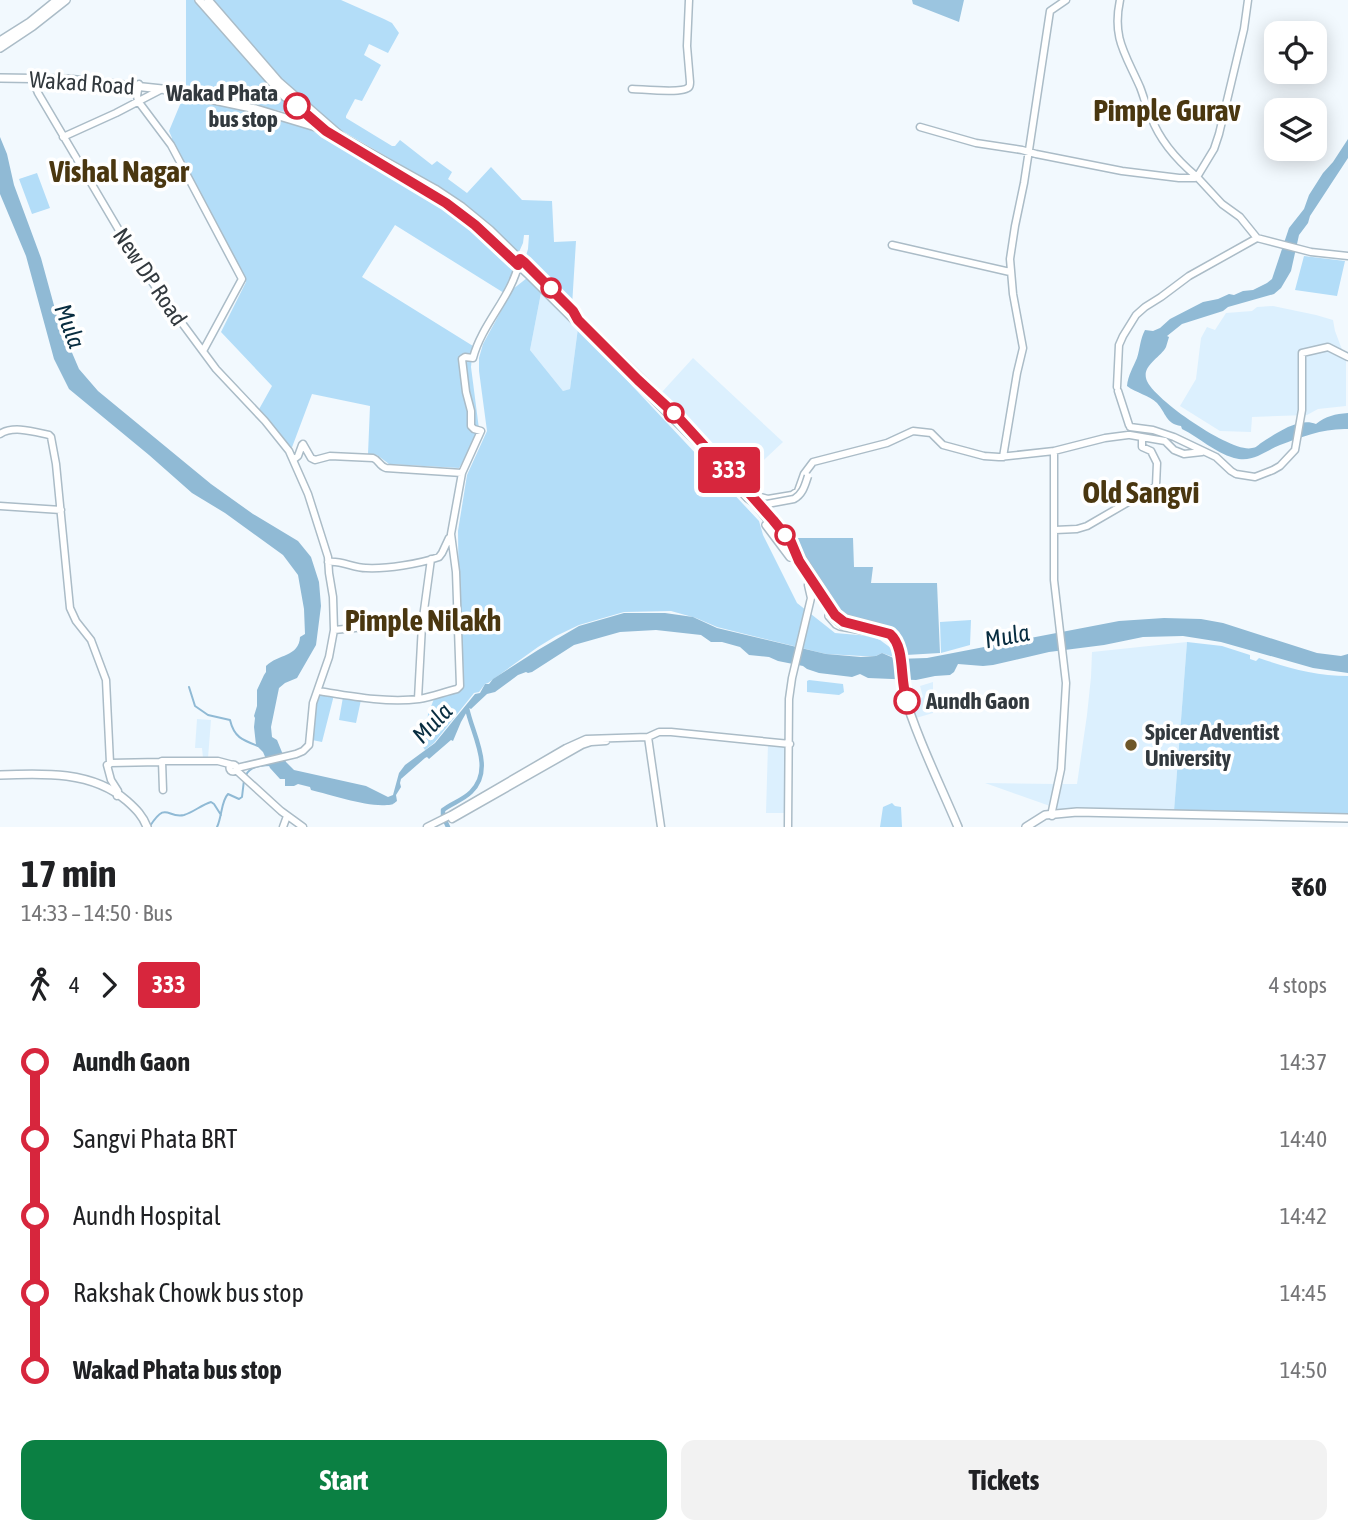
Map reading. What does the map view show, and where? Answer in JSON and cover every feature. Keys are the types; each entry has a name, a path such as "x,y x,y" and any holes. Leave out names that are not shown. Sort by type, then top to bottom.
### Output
{"main road":[{"path":"0,41 57,0"},
{"path":"0,48 66,0"},
{"path":"198,0 289,92 342,137 386,160"},
{"path":"198,0 249,52 284,96 309,119 446,203 475,225 666,403 677,408 731,463 758,499 769,529 795,561 833,617 843,625 890,638 899,652"},
{"path":"206,0 239,42"},
{"path":"206,0 243,40 249,52"},
{"name":"Wakad Road","path":"0,77 139,85 256,107"},
{"name":"Wakad Road","path":"162,88 256,109 326,131"},
{"path":"256,107 309,119"},
{"path":"256,107 309,119"},
{"path":"343,135 456,202 479,220 521,266 732,476 786,541 815,597 836,624 865,630"},
{"path":"764,513 790,540 837,613 844,619 880,629 897,641 901,687 956,827"},
{"path":"809,568 815,597"},
{"path":"815,597 831,604"},
{"path":"2,776 66,776 80,779 115,793 140,814 146,827"},
{"path":"1028,827 1052,814 1348,819"}],"street":[{"path":"632,89 671,90 689,87 689,0"},
{"path":"1004,457 1023,348 1010,272 1015,226 1050,11 1066,0"},
{"path":"1119,0 1116,26 1122,48 1153,123 1181,163 1256,238 1306,250 1348,256"},
{"path":"1196,177 1214,149 1219,134 1244,29 1248,0"},
{"name":"New DP Road","path":"30,77 139,267 215,371 264,422 293,460 327,559 334,630 329,657 313,703 307,748 236,767"},
{"path":"139,85 138,101 171,145 242,278 202,352"},
{"path":"63,136 162,88"},
{"path":"920,127 976,143 1122,172 1179,178 1196,177"},
{"path":"1202,452 1184,454 1174,450 1165,441 1142,437 1129,431 1117,389 1119,345 1136,315 1145,307 1189,276 1256,238"},
{"path":"892,245 1010,272"},
{"path":"511,285 521,266"},
{"path":"327,559 367,569 397,566 442,554 451,534 463,473 481,431 471,426 462,359 472,358 484,330 521,266"},
{"path":"774,500 797,495 813,461 884,444 913,431 931,433 943,445 984,456 1004,457 1054,452 1129,431 1157,431 1222,461 1233,473 1255,477 1280,466 1294,453 1302,416 1302,353 1328,347 1348,357"},
{"path":"0,434 6,430 21,430 50,436 54,452 70,608 76,621 91,640 107,684 109,774 115,793"},
{"path":"1055,530 1087,526 1156,486 1157,463 1152,451 1142,447 1142,437"},
{"path":"293,460 298,456 303,444 315,460 330,456 373,458 386,468 463,473"},
{"path":"1189,454 1191,445"},
{"path":"705,452 747,498 758,504 794,499 803,490 808,472"},
{"path":"1052,814 1061,769 1066,682 1054,580 1054,452"},
{"path":"758,499 796,493 804,474 808,472"},
{"path":"764,513 771,505 795,501 803,495 810,476 808,472"},
{"path":"0,504 58,507"},
{"path":"771,528 795,561"},
{"path":"318,691 384,700 418,699 460,686 456,572 451,534"},
{"path":"418,699 422,625 431,559"},
{"path":"788,827 790,701 815,597"},
{"path":"334,630 422,625"},
{"path":"427,827 438,825 520,777 587,743 672,732 789,745"},
{"path":"645,737 661,827"},
{"path":"161,762 163,790"},
{"path":"109,763 218,763 236,767 254,790 285,821 296,827"},
{"path":"285,821 303,827"}],"shaded area":[{"path":"186,0 195,0 284,99 303,116 186,90"},
{"path":"210,0 341,0 392,23 399,33 388,53 369,44 364,55 381,65 362,101 355,99 346,118 392,146 400,140 432,165 437,161 452,172 448,179 467,193 491,167 522,200 552,201 554,242 576,241 572,306 525,259 529,235 524,235 519,252 481,218 438,186 337,128 294,92"},
{"path":"912,0 964,0 959,22 913,4"},
{"path":"184,95 317,128 434,198 471,225 514,265 504,293 395,225 362,277 473,346 471,367 479,429 476,440 459,468 389,464 377,455 368,454 370,406 312,394 291,450 258,411 272,386 221,332 246,282 170,140 172,138 169,131"},
{"path":"0,137 14,185 41,258 58,320 79,369 98,391 211,484 298,541 311,557 319,582 321,606 316,645 297,678 279,688 271,727 272,737 277,740 286,762 294,770 366,786 388,797 393,795 399,773 405,765 435,743 485,684 489,684 579,626 624,613 665,613 693,617 717,628 826,654 861,657 882,653 896,659 927,658 1119,621 1201,619 1223,623 1317,653 1341,656 1348,654 1348,673 1313,668 1221,642 1183,636 1143,637 1049,652 993,665 958,664 950,675 916,680 868,678 860,674 852,677 819,673 769,657 749,655 740,647 711,642 701,635 656,630 620,632 574,645 532,672 518,675 495,692 487,694 469,708 453,741 429,759 425,758 401,779 397,801 393,804 359,802 298,784 285,786 285,779 280,779 270,768 263,752 256,745 254,716 257,690 266,672 266,666 292,652 300,637 305,634 298,575 283,555 192,493 69,389 54,359 26,256 0,194"},
{"path":"1348,139 1348,158 1299,235 1291,271 1281,288 1274,294 1182,324 1167,336 1169,337 1164,351 1147,369 1146,378 1161,398 1211,433 1242,447 1255,447 1295,425 1309,422 1316,424 1331,416 1348,413 1348,429 1304,436 1252,458 1234,458 1172,423 1154,400 1127,386 1143,333 1145,330 1160,328 1170,319 1203,302 1253,290 1272,279 1289,228"},
{"path":"37,173 50,208 32,214 19,179"},
{"path":"1304,256 1345,261 1337,296 1295,290"},
{"path":"527,278 541,293 530,350 563,391 570,389 578,328 759,521 763,535 797,603 835,633 870,636 880,640 895,651 896,658 882,653 876,656 826,654 717,627 671,611 624,612 579,625 538,647 485,684 479,692 474,693 434,743 425,750 414,733 427,725 434,699 460,690 458,531 467,475 487,431 479,358 483,344 513,289"},
{"path":"541,293 578,328 570,389 563,391 530,350"},
{"path":"1273,306 1333,320 1346,360 1346,406 1318,409 1307,415 1252,417 1251,432 1220,431 1180,406 1196,379 1201,338 1207,327 1215,330 1226,313"},
{"path":"693,358 783,442 746,477 662,392"},
{"path":"798,538 853,538 854,567 873,567 871,583 937,583 940,653 906,655 894,630 840,614 796,542"},
{"path":"971,620 970,645 941,653 940,622"},
{"name":"Spicer Adventist University","path":"1187,642 1174,811 1053,810 1060,784 1077,784 1087,715 1092,652"},
{"path":"1187,642 1222,646 1250,655 1250,659 1256,661 1259,658 1303,671 1348,676 1348,816 1174,811"},
{"path":"809,680 843,684 844,692 839,695 807,692"},
{"path":"933,682 933,713 916,718 911,702 923,697 920,686"},
{"path":"318,692 334,695 322,742 312,740"},
{"path":"343,697 361,700 356,723 339,720"},
{"path":"197,719 211,720 208,758 203,758 202,748 195,748"},
{"path":"768,744 787,747 786,813 766,813"},
{"path":"985,783 1056,784 1050,806"},
{"path":"892,803 901,807 902,827 880,827 883,807"}],"waterway":[{"path":"189,687 195,706 208,715 230,720 239,737 258,746"},
{"name":"Mula","path":"448,827 443,810 471,792 481,773 480,751 467,708"},
{"path":"246,775 253,768 271,765"},
{"path":"217,827 226,797 228,794 239,799 242,797 244,780"},
{"path":"150,826 164,812 184,815 211,802 221,815"}],"bus line":[{"name":"333","path":"297,106 326,131 446,203 475,225 518,265 520,259 525,263 573,311 578,320 677,416 773,520 791,542 799,561 839,620 894,637 899,645 902,687 907,701"}],"place":[{"name":"Wakad Phata bus stop","path":"297,106"},
{"name":"Aundh Gaon","path":"907,701"},
{"name":"Spicer Adventist University","path":"1131,745"}],"district":[{"name":"Pimple Gurav","path":"1167,110"},
{"name":"Vishal Nagar","path":"119,171"},
{"name":"Old Sangvi","path":"1141,492"},
{"name":"Pimple Nilakh","path":"423,620"}]}
